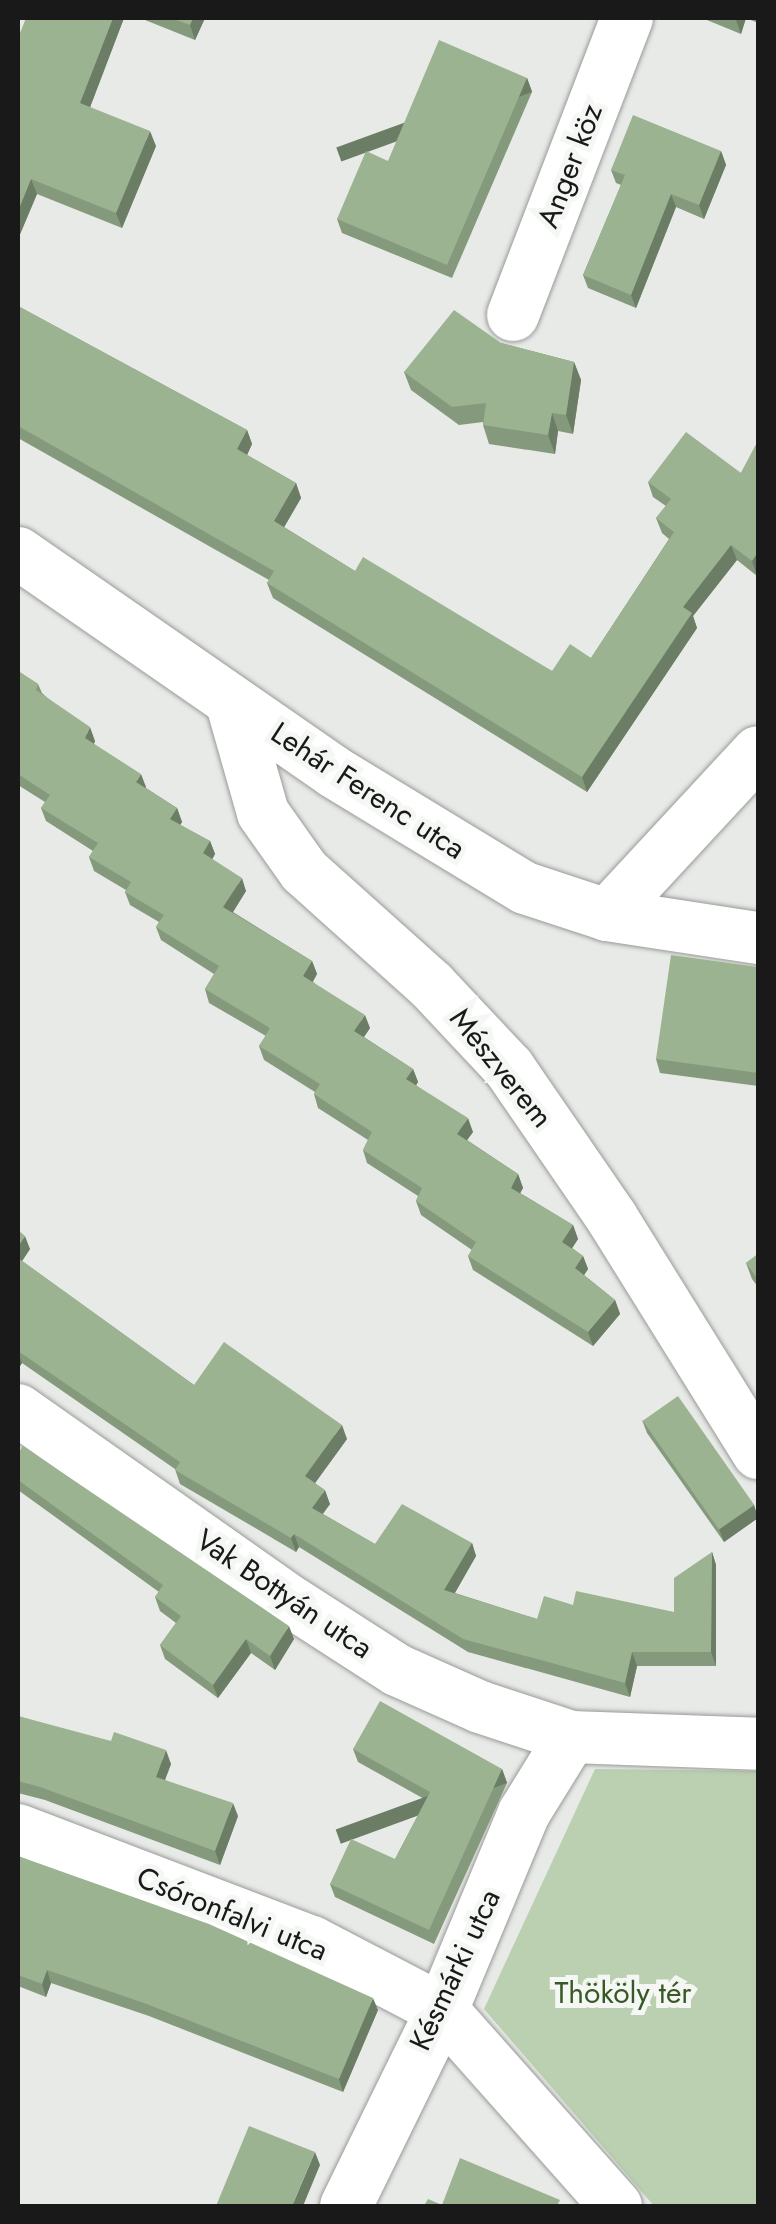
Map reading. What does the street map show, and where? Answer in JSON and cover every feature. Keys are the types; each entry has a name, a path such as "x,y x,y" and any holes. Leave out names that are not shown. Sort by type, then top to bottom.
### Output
{"street":[{"name":"Anger köz","path":"514,316 627,18"},
{"name":"Lehár Ferenc utca","path":"18,553 232,704 463,853 525,888 607,915 758,938"},
{"name":"Mészverem","path":"232,704 263,814 304,870 432,986 509,1068 612,1218 758,1453"},
{"path":"607,915 758,752"},
{"name":"Vak Bottyán utca","path":"18,1410 397,1670 480,1708 571,1737"},
{"path":"571,1737 758,1744"},
{"name":"Késmárki utca","path":"346,2206 442,2010 524,1813 571,1737"},
{"name":"Csóronfalvi utca","path":"18,1830 312,1942 442,2010"},
{"path":"442,2010 616,2206"}],"green space":[{"name":"Thököly tér","path":"595,1769 758,1771 758,2206 654,2206 484,2009"}],"building":[{"path":"26,18 113,18 80,103 150,131 116,213 31,179 18,211 18,38"},
{"path":"171,18 193,18 190,25"},
{"path":"439,40 527,78 447,265 337,219 366,151 388,161"},
{"path":"633,115 721,151 699,205 671,194 631,295 583,275 625,175 611,170"},
{"path":"18,306 247,430 237,449 296,483 274,521 355,571 363,557 552,671 570,644 591,658 674,532 656,518 671,499 648,482 686,432 741,473 758,441 758,552 752,561 731,545 683,607 692,613 582,777 267,583 274,571 18,426"},
{"path":"454,310 501,343 574,362 566,415 552,413 548,435 483,425 486,403 452,407 404,372"},
{"path":"18,671 38,684 36,690 90,727 85,738 141,774 136,782 177,808 170,819 210,841 203,853 242,878 223,907 312,961 303,976 365,1015 354,1031 413,1069 406,1079 468,1118 457,1134 518,1174 511,1188 573,1225 562,1242 583,1256 575,1268 615,1300 588,1332 468,1256 476,1242 416,1201 422,1188 363,1150 372,1132 314,1094 320,1084 259,1046 270,1028 205,989 219,966 156,927 164,915 125,892 131,882 89,857 98,843 41,808 50,795 18,774"},
{"path":"671,955 758,967 758,1073 656,1059"},
{"path":"758,1254 758,1279 746,1263"},
{"path":"18,1258 194,1385 224,1342 342,1425 305,1476 325,1490 312,1508 375,1544 402,1504 472,1543 444,1590 537,1619 544,1596 573,1605 576,1591 674,1612 674,1578 712,1552 711,1652 632,1652 625,1683 463,1639 294,1534 291,1538 175,1470 180,1462 18,1351"},
{"path":"678,1396 754,1505 719,1530 643,1421"},
{"path":"23,1446 289,1626 270,1656 246,1639 213,1685 160,1645 181,1616 155,1597 163,1585 18,1480 18,1453"},
{"path":"380,1701 502,1769 429,1930 330,1884 351,1839 395,1859 430,1792 353,1749"},
{"path":"18,1716 111,1741 114,1732 166,1750 156,1777 233,1803 215,1851 18,1781"},
{"path":"18,1856 209,1924 373,1998 339,2079 144,2003 47,1970 42,1984 18,1975"},
{"path":"249,2126 315,2152 292,2206 216,2206"},
{"path":"460,2158 560,2200 557,2206 424,2206 428,2199 442,2205"}]}
